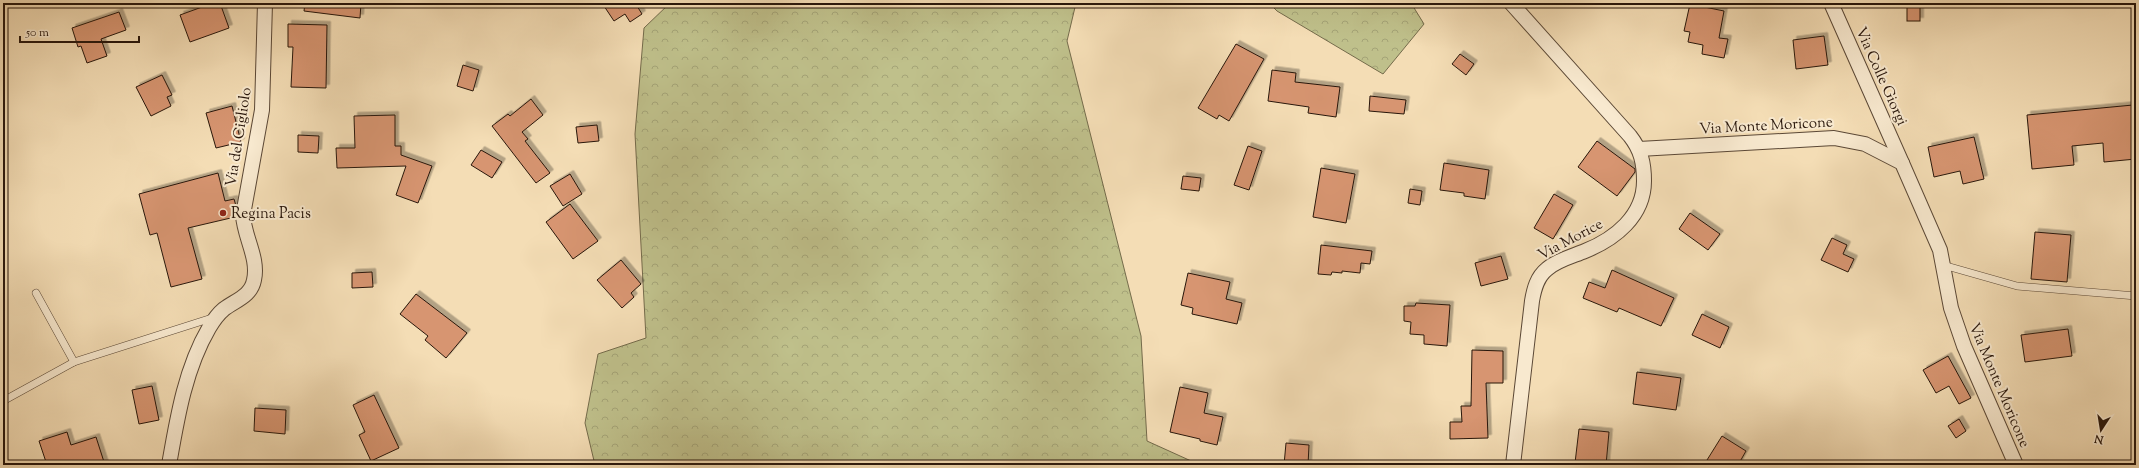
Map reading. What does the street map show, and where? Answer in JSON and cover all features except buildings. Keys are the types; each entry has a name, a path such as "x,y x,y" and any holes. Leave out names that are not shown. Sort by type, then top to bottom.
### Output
{"street":[{"name":"Via del Cigliolo","path":"169,465 186,385 206,334 217,316 246,295 254,281 253,255 244,227 243,215 262,110 264,3"},
{"name":"Via Morice","path":"1511,3 1626,130 1639,149 1644,169 1644,191 1640,204 1632,218 1621,230 1600,244 1547,268 1536,282 1532,301 1517,464"},
{"name":"Via Colle Giorgi","path":"1830,3 1902,164"},
{"name":"Via Monte Moricone","path":"1639,149 1834,138 1865,144 1902,164 1938,245 1944,265 1949,298 1958,328 2016,465"}],"lane":[{"path":"1944,265 2017,286 2136,296"},
{"path":"36,293 74,362"},
{"path":"3,401 74,362 217,316"}],"green space":[{"path":"670,3 1076,3 1067,41 1141,336 1147,441 1200,465 595,465 585,423 598,354 646,338 635,134 644,28"},
{"path":"1269,3 1411,3 1424,24 1383,74 1277,11"}],"place":[{"name":"Regina Pacis","path":"223,213"}]}
